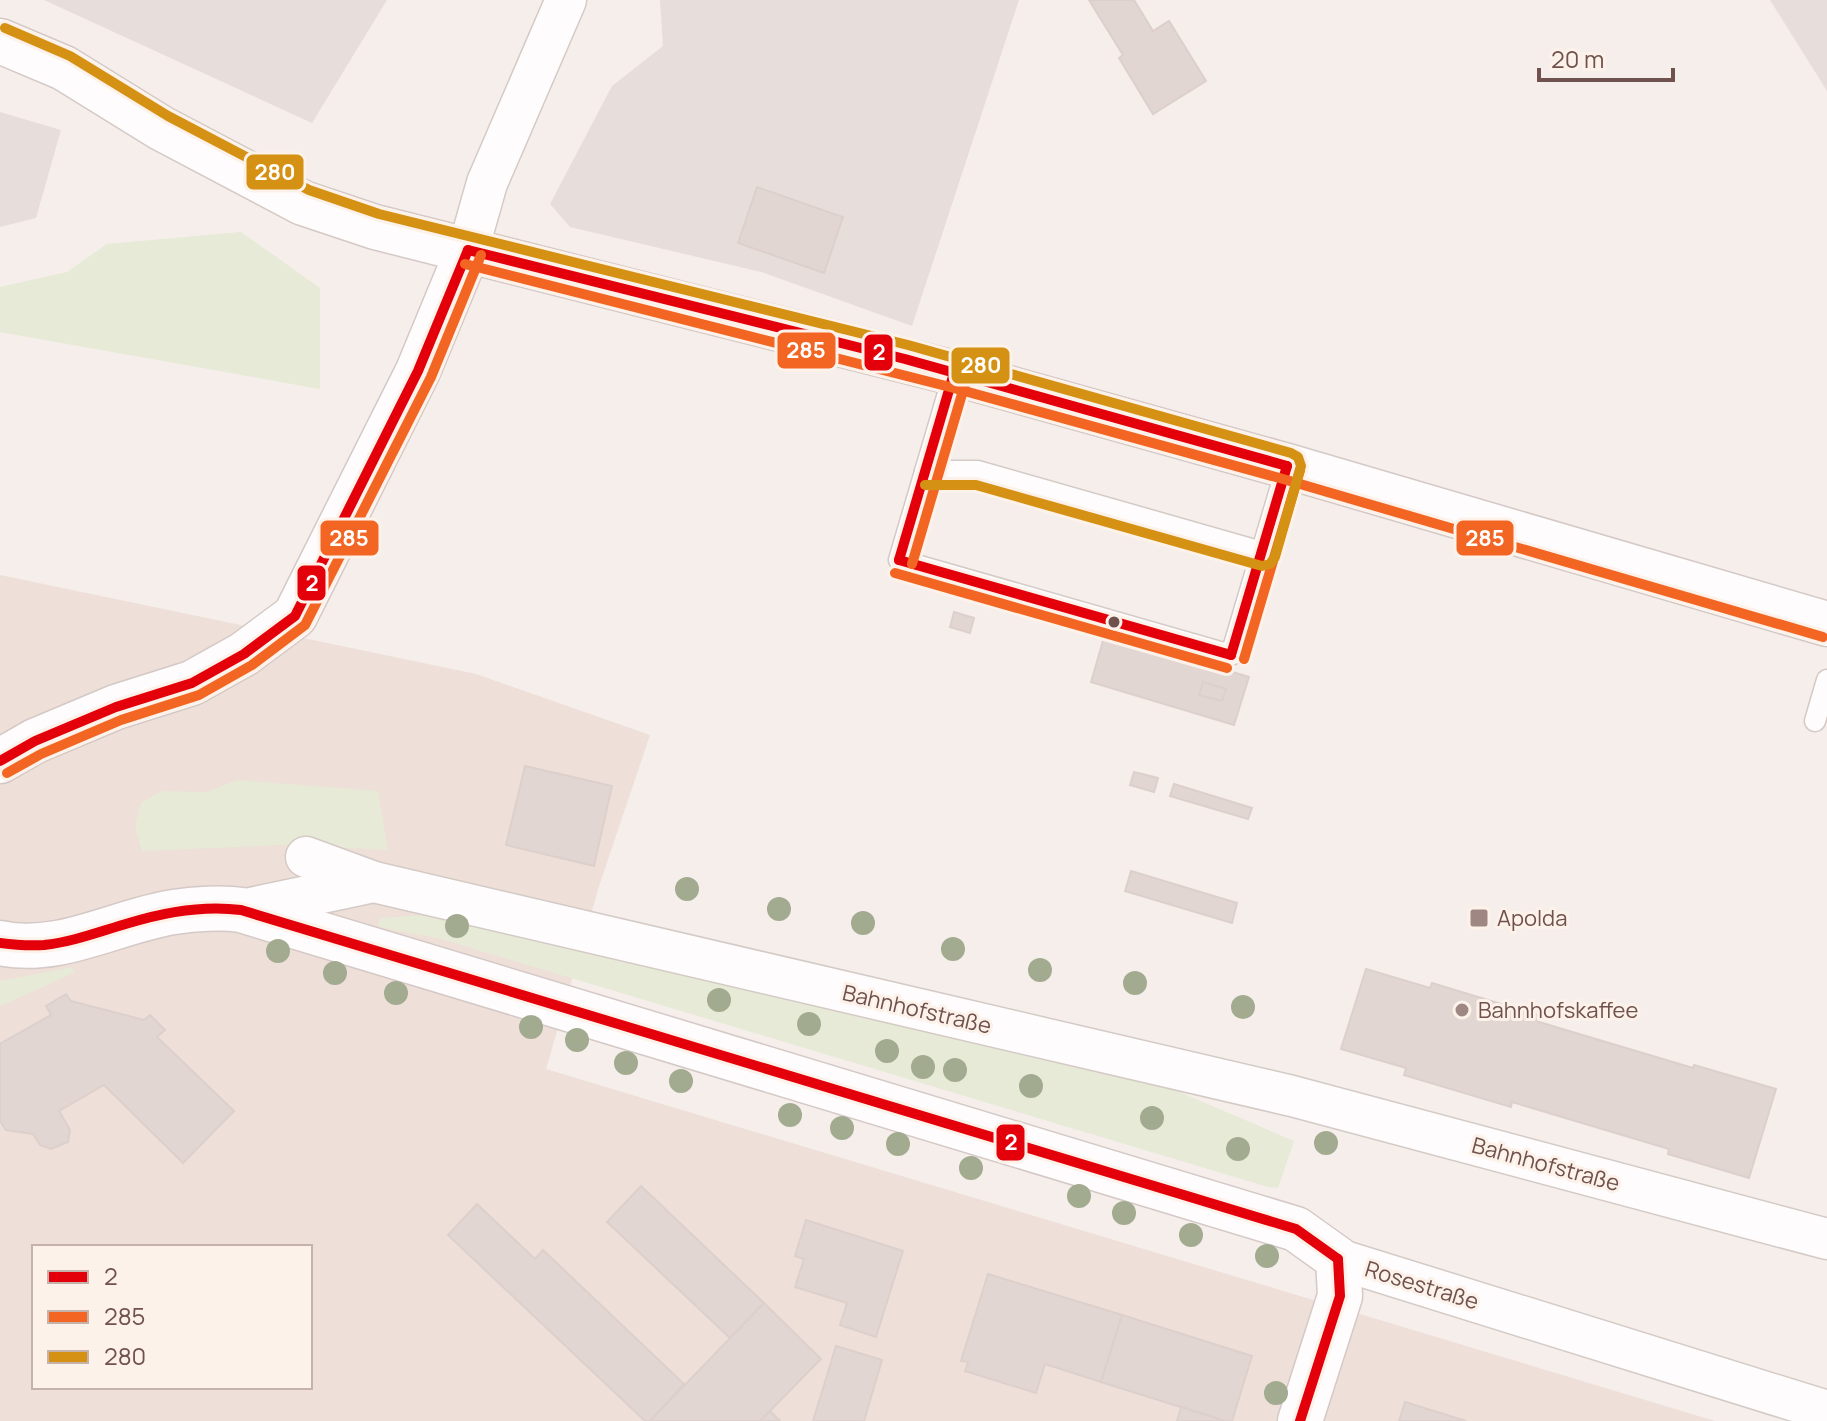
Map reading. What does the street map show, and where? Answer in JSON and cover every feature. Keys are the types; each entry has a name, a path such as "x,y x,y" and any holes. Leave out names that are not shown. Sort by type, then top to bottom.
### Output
{"main road":[{"path":"0,41 64,68 161,128 303,203 375,227 954,373 1287,466 1827,624"},
{"path":"0,761 35,741 116,707 192,683 244,654 295,616 418,371 468,250"},
{"name":"Bahnhofstraße","path":"0,943 13,946 58,943 174,912 241,910"},
{"name":"Rosestraße","path":"241,910 1296,1229 1338,1259"},
{"path":"1300,1421 1340,1296 1338,1259"}],"street":[{"path":"468,250 487,183 566,0"},
{"path":"306,857 374,882"},
{"name":"Bahnhofstraße","path":"241,910 374,882 1292,1096 1827,1239"},
{"name":"Rosestraße","path":"1338,1259 1778,1409 1827,1411"}],"lane":[{"path":"954,373 899,560 1231,655 1287,466"},
{"path":"925,471 978,471 1262,552"},
{"path":"1815,721 1827,680"}],"shaded area":[{"path":"44,0 387,0 312,123"},
{"path":"660,0 1019,0 912,326 761,272 570,227 550,204 612,86 663,46"},
{"path":"1770,0 1827,0 1827,91"},
{"path":"0,112 61,130 36,218 0,227"},
{"path":"0,575 476,674 650,735 600,883 546,1069 1715,1421 0,1421"}],"green space":[{"path":"241,232 320,288 320,389 0,332 0,287 67,272 107,244"},
{"path":"237,780 378,791 388,850 283,845 142,851 135,827 141,803 162,791 207,792"},
{"path":"457,913 1112,1067 1175,1090 1294,1141 1278,1188 1268,1187 441,939 378,927 380,918"},
{"path":"72,967 74,973 0,1006 0,981"}],"building":[{"path":"1089,0 1134,0 1153,31 1169,21 1206,81 1153,114 1119,58 1123,55"},
{"path":"757,187 843,217 824,273 738,243"},
{"path":"954,612 974,618 970,633 950,627"},
{"path":"1105,634 1249,677 1234,725 1091,682"},
{"path":"1203,682 1226,689 1222,701 1199,695"},
{"path":"525,766 612,786 594,866 506,845"},
{"path":"1134,772 1158,778 1154,792 1130,785"},
{"path":"1174,784 1252,808 1248,819 1170,796"},
{"path":"1131,871 1237,903 1232,923 1125,891"},
{"path":"1366,969 1430,988 1432,983 1541,1016 1539,1022 1776,1089 1749,1178 1668,1154 1669,1149 1512,1102 1511,1107 1404,1075 1406,1068 1341,1049"},
{"path":"66,994 71,1001 144,1020 150,1015 165,1030 157,1037 234,1111 183,1163 104,1085 59,1111 70,1130 68,1142 51,1149 40,1145 33,1134 6,1130 0,1121 0,1044 51,1015 46,1006"},
{"path":"641,1186 764,1303 730,1338 607,1222"},
{"path":"477,1204 535,1259 543,1250 684,1384 650,1421 645,1421 448,1235"},
{"path":"806,1220 903,1251 876,1337 840,1325 847,1303 795,1287 804,1259 795,1256"},
{"path":"988,1274 1122,1315 1101,1382 1045,1364 1036,1393 965,1371 968,1362 961,1361"},
{"path":"764,1303 821,1359 760,1421 650,1421"},
{"path":"1122,1315 1252,1356 1232,1421 1101,1382"},
{"path":"836,1346 882,1360 864,1421 813,1421"},
{"path":"1405,1402 1466,1421 1399,1421"},
{"path":"1181,1407 1225,1421 1177,1421"},
{"path":"770,1411 780,1421 760,1421"}],"transit line":[{"name":"280","path":"5,28 70,56 168,116 309,190 379,214 908,345 1291,453 1298,457 1301,466 1275,557 1270,564 1262,566 976,485 925,485"},
{"name":"2","path":"468,250 905,359 1287,466"},
{"name":"2","path":"0,761 35,741 116,707 192,683 244,654 295,616 418,371 468,250"},
{"name":"285","path":"7,773 41,754 121,720 199,695 252,665 305,625 431,377 481,255"},
{"name":"285","path":"465,264 950,387 1283,479 1823,637"},
{"name":"2","path":"899,560 954,373"},
{"name":"285","path":"912,564 967,377"},
{"name":"2","path":"1231,655 1287,466"},
{"name":"285","path":"1244,659 1300,470"},
{"name":"2","path":"899,560 1231,655"},
{"name":"285","path":"895,573 1227,668"},
{"name":"2","path":"0,943 55,944 170,913 213,908 241,910 1296,1229 1338,1259"},
{"name":"2","path":"1300,1421 1340,1296 1338,1259"}],"place":[{"name":"Apolda","path":"1479,918"},
{"name":"Bahnhofskaffee","path":"1462,1010"}]}
